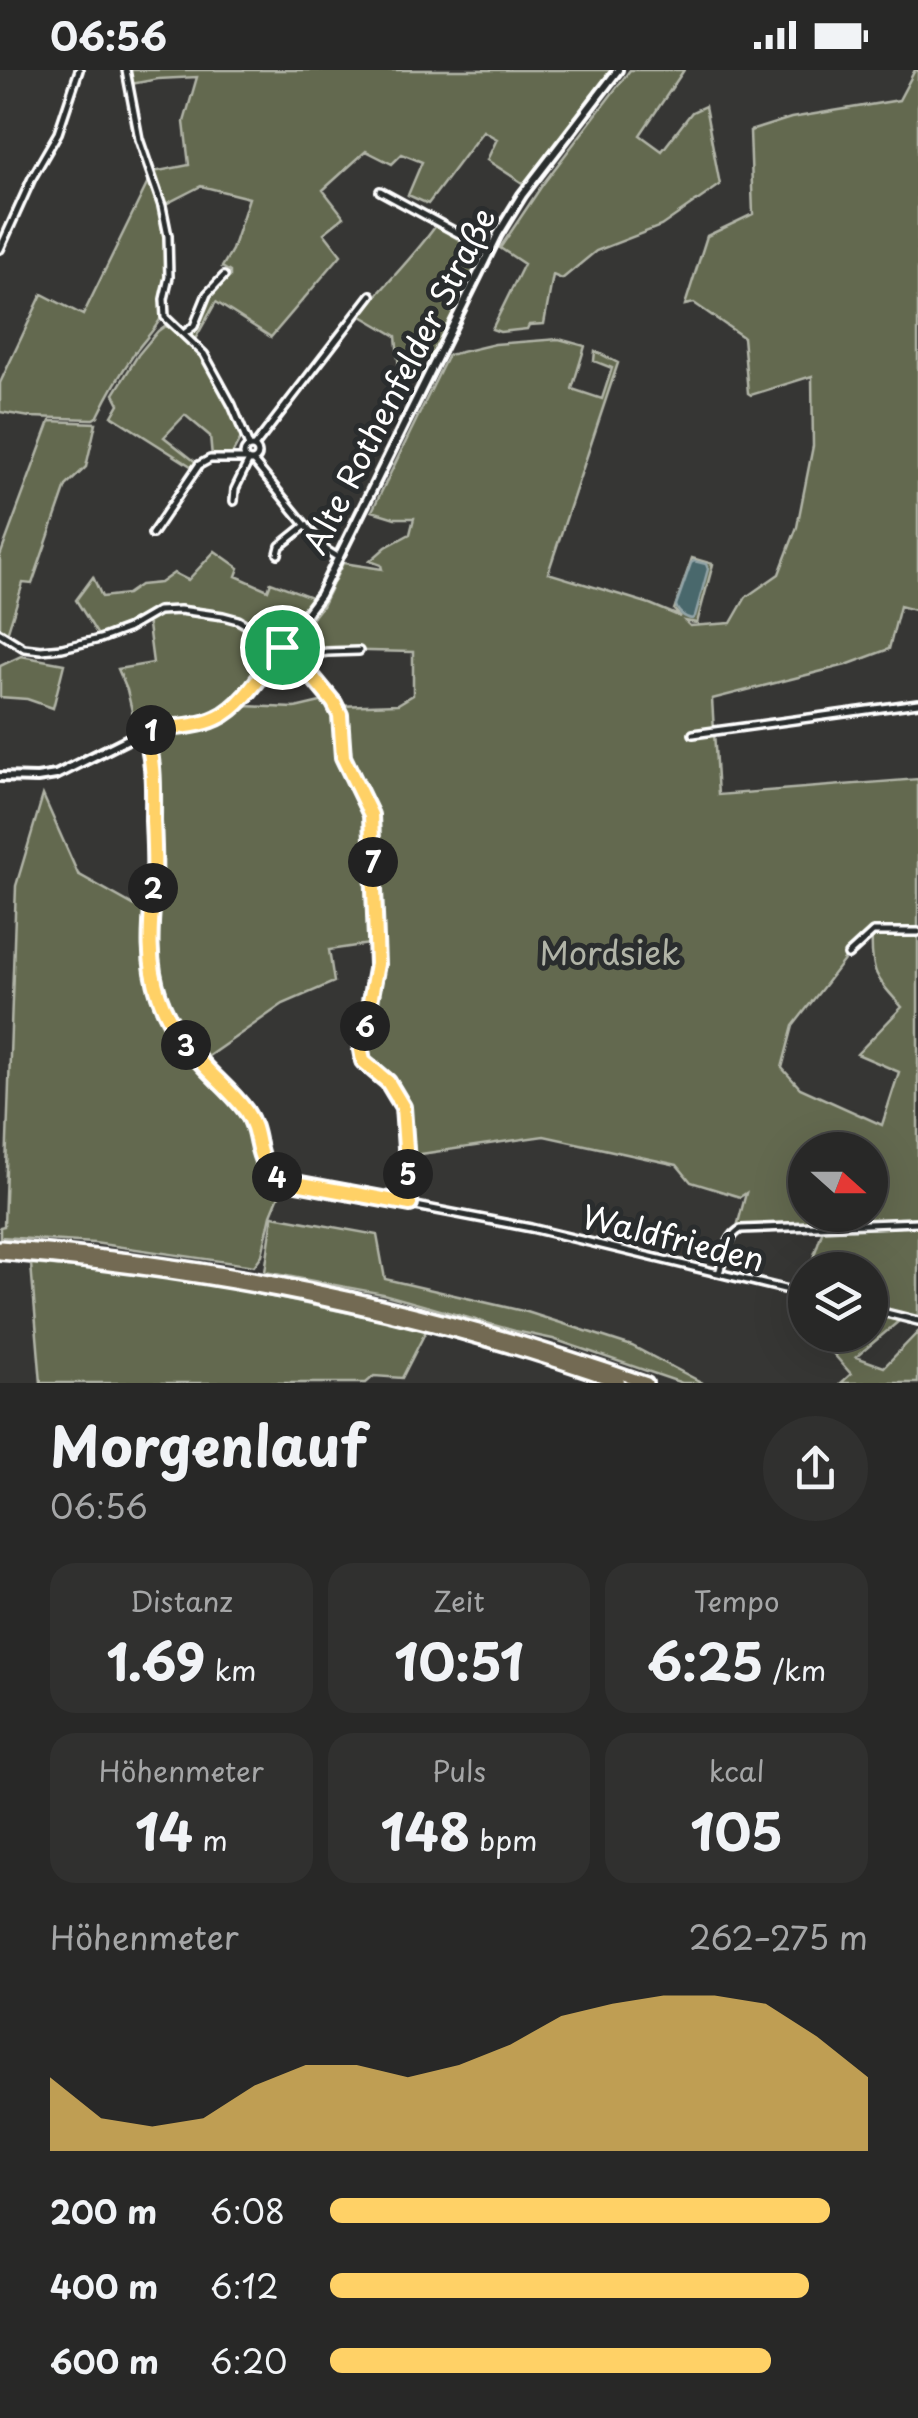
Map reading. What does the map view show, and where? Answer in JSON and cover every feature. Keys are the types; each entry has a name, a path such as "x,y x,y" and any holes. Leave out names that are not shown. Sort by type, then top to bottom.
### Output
{"highway":[{"path":"0,1246 164,1262 324,1290 478,1328 646,1383"},
{"path":"0,1254 227,1280 358,1306 505,1346 620,1383"}],"street":[{"path":"0,249 32,178 58,133 79,70"},
{"path":"126,70 139,140 168,236 165,317 204,354 252,447"},
{"name":"Alte Rothenfelder Straße","path":"0,777 56,775 144,730 208,721 237,705 311,610 489,250 522,195 618,70"},
{"path":"380,191 489,250"},
{"path":"184,334 194,326 207,294 224,276"},
{"path":"234,502 235,488 252,447 371,294"},
{"path":"152,534 199,464 210,460 249,460 326,550 338,558"},
{"path":"278,554 280,546 307,524"},
{"path":"0,633 24,648 41,650 100,639 158,611 223,616 238,620 296,657 334,703 340,715 343,757 371,815 377,964 361,1050 363,1061 388,1082 403,1107 410,1204"},
{"path":"296,657 359,651"},
{"path":"693,734 918,702"},
{"name":"Waldfrieden","path":"144,730 153,781 150,959 159,996 176,1031 249,1115 260,1156 274,1176 530,1228 788,1290"},
{"path":"848,955 873,932 918,932"},
{"path":"720,1273 730,1240 740,1229 918,1222"},
{"path":"888,1314 918,1321"}],"green space":[{"path":"128,70 611,70 524,184 487,160 497,139 483,131 428,204 408,195 422,162 402,154 392,164 366,151 323,190 344,217 324,233 341,255 271,337 216,302 194,341 190,336 211,294 230,277 230,272 222,267 232,250 249,198 201,186 162,206 170,262 166,304 98,416 30,417 0,412 0,383 42,294 83,315 153,172 189,165 184,122 197,77 131,84"},
{"path":"630,70 684,70 640,135 662,151 692,112 705,106 720,185 661,226 596,251 562,279 553,275 544,324 500,332 492,329 524,264 500,248 543,184"},
{"name":"Mordsiek","path":"918,70 918,611 900,606 889,649 846,665 712,699 718,795 918,779 918,1219 888,1220 888,1132 788,1132 788,1225 737,1227 746,1193 740,1197 691,1182 677,1165 544,1136 407,1156 399,1099 366,1063 361,1050 377,964 376,943 329,950 334,982 283,1004 200,1062 249,1115 266,1168 285,1181 271,1215 262,1255 254,1266 94,1243 0,1237 0,1227 4,1226 16,886 43,795 78,874 149,914 147,956 151,977 173,1034 194,1056 169,1012 153,959 157,864 151,736 220,725 245,706 295,708 329,700 337,713 338,706 398,704 413,695 413,652 324,650 296,654 290,647 322,606 343,563 382,569 370,561 410,534 414,518 395,518 372,511 448,355 495,344 559,339 585,346 572,389 602,399 612,368 594,361 595,351 618,363 548,573 681,617 674,610 692,558 713,564 697,623 685,621 690,626 731,623 746,597 779,574 797,527 813,446 812,376 751,395 743,337 694,303 685,305 707,236 753,214 750,131 791,118 899,100","holes":["872,933 877,975 902,1007 857,1054 899,1072 882,1125 800,1088 782,1068 793,1026 848,955"]},
{"path":"437,224 481,249 483,255 433,356 399,370 396,336 360,315"},
{"path":"165,326 192,344 222,389 242,436 231,456 212,457 210,436 185,415 164,437 197,463 194,468 112,416 119,404 114,394 138,355"},
{"path":"50,421 96,423 86,467 66,486 32,584 23,583 7,634 0,630 0,556"},
{"path":"215,551 239,568 236,576 268,590 271,582 314,598 284,638 277,640 239,617 194,611 238,620 276,649 227,707 210,716 136,728 118,669 153,663 148,625 141,621 99,637 76,600 93,577 102,597 160,583 174,573 188,580"},
{"path":"21,656 64,664 53,708 27,699 0,697 0,666"},
{"path":"273,1216 377,1235 385,1279 527,1312 632,1346 703,1383 682,1383 553,1339 383,1294 265,1272"},
{"path":"918,1225 918,1317 888,1310 888,1252 815,1252 822,1232 888,1232 888,1226"},
{"path":"31,1264 171,1276 427,1329 402,1378 374,1376 366,1383 41,1383"},
{"path":"888,1318 899,1321 888,1330"},
{"path":"918,1332 918,1383 841,1383 851,1374 832,1352 862,1352 856,1357 884,1367"}],"water":[{"path":"694,561 706,564 708,569 692,619 676,605"}],"route":[{"path":"282,647 296,657 334,703 340,715 343,757 371,815 377,964 361,1050 363,1061 388,1082 403,1107 410,1204 274,1176 260,1156 249,1115 176,1031 154,978 150,959 153,781 144,730 208,721 226,713 237,705 282,647"}]}
